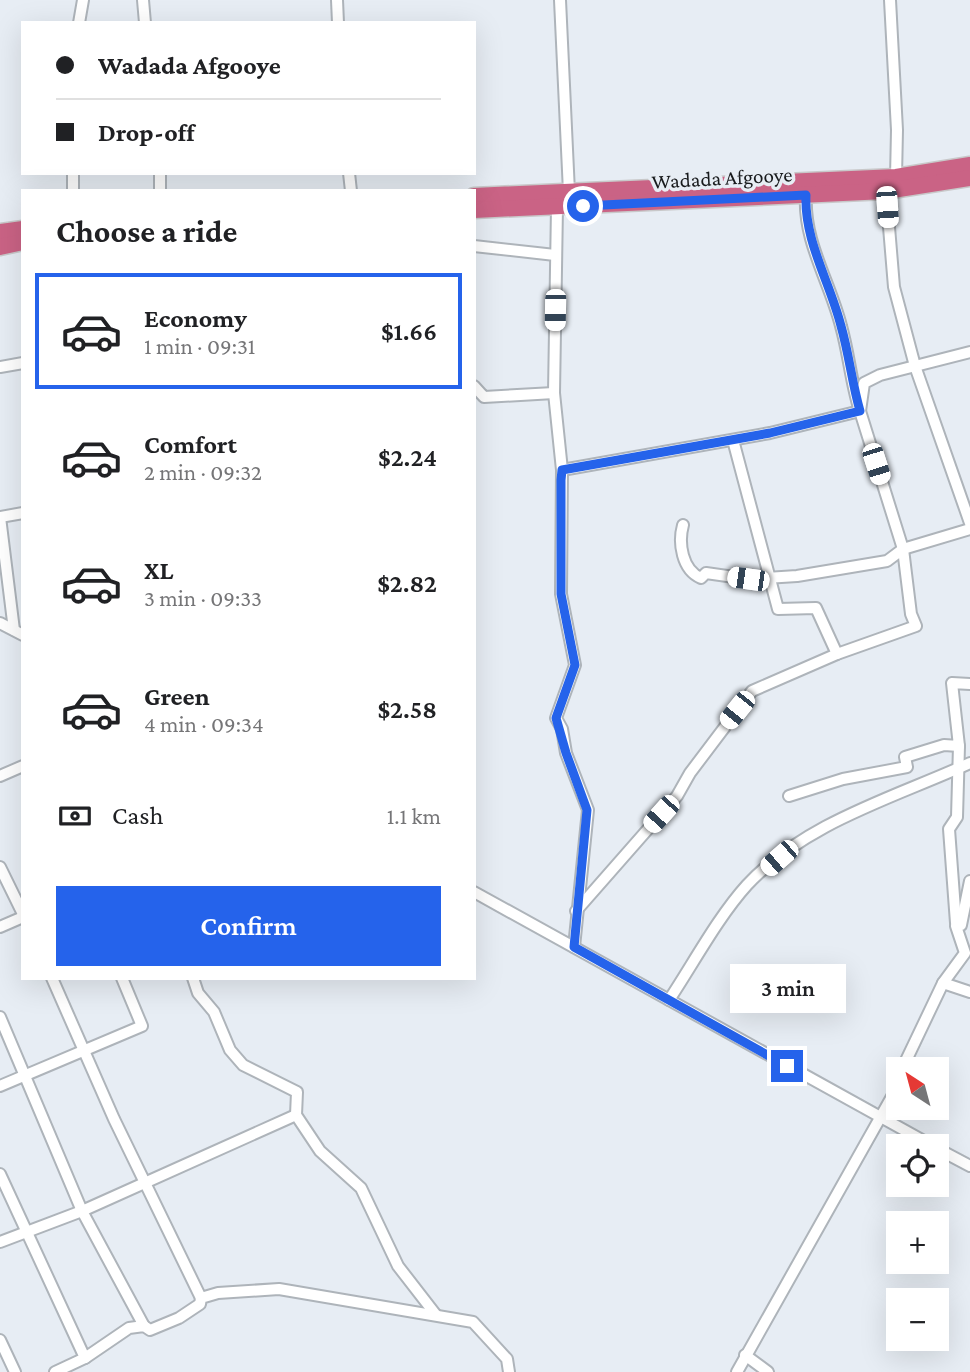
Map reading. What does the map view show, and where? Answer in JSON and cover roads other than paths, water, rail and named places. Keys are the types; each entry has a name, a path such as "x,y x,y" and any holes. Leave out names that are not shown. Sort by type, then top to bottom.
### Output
{"highway":[{"name":"Wadada Afgooye","path":"476,196 896,177 970,165"},
{"name":"Wadada Afgooye","path":"476,210 886,191 970,178"},
{"path":"0,232 21,229"},
{"path":"0,247 21,242"}],"street":[{"path":"79,21 83,0"},
{"path":"143,0 145,21"},
{"path":"337,0 338,21"},
{"path":"560,0 569,192"},
{"path":"890,0 897,130 896,177"},
{"path":"886,191 894,287 915,366 970,523"},
{"path":"576,911 677,796 690,773 752,691 837,654 916,626 911,614 903,549 849,376 842,327 807,228 806,195"},
{"path":"557,207 554,393 562,470 561,594 575,665 556,718 587,810 583,878 576,911 574,947"},
{"path":"476,246 555,255"},
{"path":"860,411 864,383 970,352"},
{"path":"0,367 21,363"},
{"path":"476,388 484,397 498,398 554,393"},
{"path":"562,470 733,440 860,411"},
{"path":"733,440 778,609 816,608 837,654"},
{"path":"19,632 0,517 21,513"},
{"path":"683,525 679,541 688,567 696,577 701,578 706,573 748,579 887,561 903,549 970,529"},
{"path":"0,623 19,632"},
{"path":"908,1057 943,983 965,953 949,829 957,817 959,746 952,683 970,684"},
{"path":"789,796 843,779 906,767 905,757 944,745 959,746"},
{"path":"669,1000 747,886 795,844 868,805 970,763"},
{"path":"0,776 21,767"},
{"path":"0,867 21,912"},
{"path":"962,927 970,881"},
{"path":"476,893 911,1134"},
{"path":"0,927 21,917"},
{"path":"0,1017 82,1211 144,1326 150,1330 179,1318 200,1304 201,1297 145,1184 53,980"},
{"path":"0,1086 142,1026 123,980"},
{"path":"194,980 198,993 214,1012 230,1050 243,1065 297,1091 296,1115 320,1151 361,1188 398,1266 436,1315"},
{"path":"943,983 970,992"},
{"path":"737,1372 886,1109"},
{"path":"0,1242 145,1184 296,1115"},
{"path":"949,1155 970,1166"},
{"path":"0,1174 25,1233 85,1357"},
{"path":"201,1297 218,1293 279,1289 473,1322 507,1359 509,1372"},
{"path":"55,1372 85,1357 128,1328 144,1326"},
{"path":"0,1340 15,1372"},
{"path":"745,1355 768,1372"}]}
